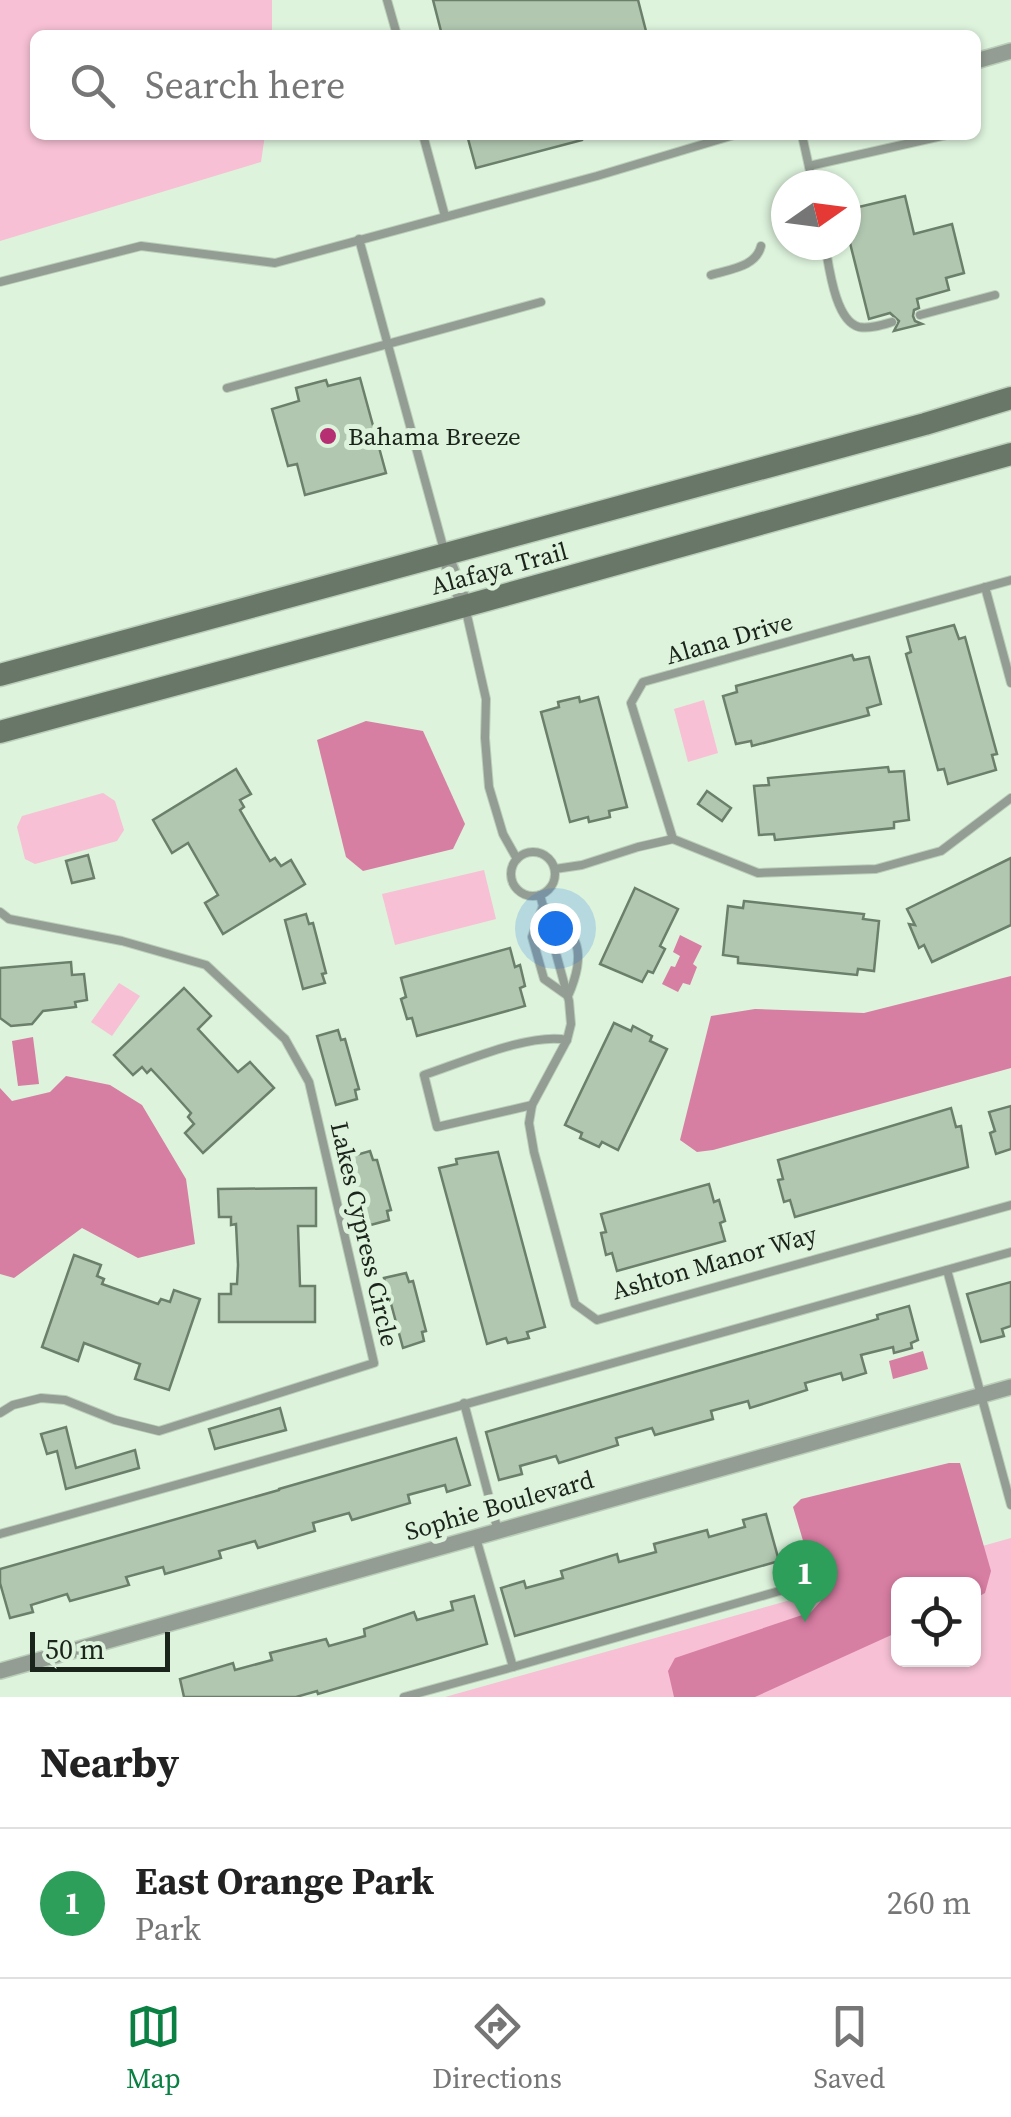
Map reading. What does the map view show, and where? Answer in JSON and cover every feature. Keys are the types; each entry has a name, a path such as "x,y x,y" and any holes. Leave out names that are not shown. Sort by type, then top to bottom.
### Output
{"main road":[{"name":"Alafaya Trail","path":"0,675 1011,398"},
{"name":"Alafaya Trail","path":"0,732 1011,454"}],"street":[{"path":"981,60 1011,52"},
{"path":"445,555 465,606"},
{"name":"Sophie Boulevard","path":"0,1672 1011,1387"}],"lane":[{"path":"388,0 396,30"},
{"path":"425,140 445,216"},
{"path":"0,282 140,246 275,263 717,140"},
{"path":"803,140 810,170"},
{"path":"809,166 924,140"},
{"path":"359,239 445,555"},
{"path":"711,275 750,263 759,256 761,246"},
{"path":"828,260 843,315 850,323 861,328 892,322"},
{"path":"920,315 995,295"},
{"path":"227,388 540,302"},
{"name":"Alana Drive","path":"674,839 632,703 643,682 1011,580"},
{"path":"985,587 1011,683"},
{"path":"465,606 486,699 490,787 503,834 517,858"},
{"path":"555,869 674,839 758,872 876,870 941,851 1011,798"},
{"path":"526,853 541,853 555,869 554,884 540,895 523,894 513,884 511,869 517,858 526,853"},
{"path":"540,895 568,996 571,1024 567,1040 532,1105 436,1127 424,1075 521,1043 554,1037 567,1040"},
{"path":"543,906 532,936 544,979 568,996"},
{"path":"543,906 573,933 580,970 568,996"},
{"name":"Lakes Cypress Circle","path":"0,912 9,919 122,940 206,965 285,1039 309,1082 374,1363 159,1431 115,1420 65,1400 41,1398 13,1405 0,1414"},
{"path":"0,927 9,919"},
{"name":"Ashton Manor Way","path":"532,1105 529,1123 534,1152 575,1304 597,1320 1011,1205"},
{"path":"0,1534 1011,1252"},
{"path":"946,1270 1011,1506"},
{"path":"464,1404 498,1531"},
{"path":"476,1538 513,1666"},
{"path":"404,1697 784,1590"}],"shaded area":[{"path":"0,0 272,0 272,30 30,30 30,140 264,140 261,162 0,241"},
{"path":"704,700 718,753 688,762 674,709"},
{"path":"366,721 423,731 465,824 453,849 363,871 346,857 317,740"},
{"path":"103,793 115,801 124,830 117,841 35,864 25,859 17,827 22,816"},
{"path":"484,870 496,919 395,945 382,894"},
{"path":"680,935 702,946 693,964 697,967 690,985 683,983 678,992 662,984 680,956 673,952"},
{"path":"1011,976 1011,1068 713,1150 697,1152 680,1140 711,1016 755,1009 864,1013"},
{"path":"119,983 140,996 112,1036 91,1022"},
{"path":"33,1037 39,1084 18,1086 12,1041"},
{"path":"66,1076 110,1085 142,1105 186,1179 195,1244 138,1258 82,1228 14,1278 0,1274 0,1088 12,1101 50,1092"},
{"path":"923,1351 928,1369 893,1379 889,1361"},
{"path":"960,1463 991,1571 985,1593 981,1595 981,1577 891,1577 891,1635 755,1697 674,1697 668,1671 675,1658 811,1612 821,1601 793,1507 801,1499"},
{"path":"1011,1538 1011,1697 445,1697"}],"building":[{"path":"433,0 638,0 646,30 441,30"},
{"path":"468,140 582,140 476,168"},
{"path":"905,196 914,234 952,224 964,273 946,278 949,290 917,299 919,308 913,316 922,324 894,331 899,321 890,313 869,319 854,260 861,260 861,206"},
{"name":"Bahama Breeze","path":"360,378 386,473 305,495 297,464 288,466 272,409 299,401 296,388 326,380 328,386"},
{"path":"954,625 959,639 965,637 997,754 992,755 996,770 948,784 944,769 938,770 906,654 911,652 907,637"},
{"path":"852,655 854,660 869,657 881,704 867,708 869,715 752,746 751,741 736,744 723,696 737,692 736,686"},
{"path":"579,697 580,702 598,697 627,807 609,811 610,817 589,822 588,817 570,822 541,712 559,707 558,702"},
{"path":"888,767 889,772 904,771 909,820 894,822 894,828 775,840 774,834 759,835 754,786 769,785 768,778"},
{"path":"236,769 251,794 240,800 244,807 240,810 270,861 275,858 281,866 291,860 305,884 223,934 205,903 218,895 188,843 172,853 153,820"},
{"path":"707,791 731,808 722,821 698,804"},
{"path":"88,855 94,878 72,883 66,861"},
{"path":"1011,858 1011,925 932,962 924,945 919,948 907,909"},
{"path":"635,888 678,909 660,946 665,949 653,973 648,971 642,982 600,964"},
{"path":"744,901 864,914 863,919 879,921 874,971 858,969 857,975 738,963 738,957 723,955 728,906 743,908"},
{"path":"306,914 309,924 313,923 326,973 322,974 325,983 303,989 285,920"},
{"path":"510,948 515,967 520,965 525,1006 417,1036 401,999 406,997 401,978"},
{"path":"71,962 72,975 84,974 87,1000 75,1002 76,1007 43,1011 32,1024 11,1026 0,1018 0,968"},
{"path":"184,988 211,1016 198,1029 238,1072 250,1062 274,1088 203,1153 185,1133 194,1124 188,1117 191,1113 166,1085 151,1069 147,1073 142,1067 133,1075 114,1055"},
{"path":"614,1023 631,1031 633,1026 667,1049 618,1150 602,1142 599,1147 565,1125"},
{"path":"338,1030 341,1040 345,1039 359,1089 355,1090 357,1099 336,1105 317,1036"},
{"path":"1011,1106 1011,1149 996,1154 989,1112"},
{"path":"951,1108 956,1127 961,1126 968,1167 795,1217 790,1200 784,1202 778,1160"},
{"path":"370,1151 373,1160 377,1160 391,1210 387,1211 389,1220 367,1226 349,1157"},
{"path":"498,1152 545,1327 527,1332 529,1338 508,1343 506,1338 487,1344 439,1168 457,1164 456,1159"},
{"path":"709,1184 725,1221 720,1223 725,1241 617,1271 612,1253 606,1255 601,1214"},
{"path":"316,1188 316,1226 298,1226 300,1286 315,1286 315,1322 219,1322 219,1294 231,1294 231,1284 237,1284 238,1265 236,1224 231,1225 231,1217 219,1217 218,1189"},
{"path":"74,1255 101,1265 97,1276 104,1279 102,1284 158,1304 161,1299 170,1302 174,1290 200,1299 169,1390 135,1379 140,1364 84,1343 78,1361 42,1347"},
{"path":"406,1273 409,1282 413,1281 426,1331 422,1332 424,1341 403,1348 384,1278"},
{"path":"1011,1282 1011,1326 1002,1329 1004,1336 981,1342 967,1294"},
{"path":"909,1306 918,1340 911,1343 912,1348 894,1353 893,1347 861,1355 866,1373 843,1380 841,1373 805,1383 807,1390 750,1408 748,1401 711,1411 713,1419 655,1435 652,1428 616,1438 618,1445 559,1463 556,1456 520,1466 522,1474 499,1480 486,1432 878,1319 877,1315"},
{"path":"280,1408 286,1430 215,1449 209,1429"},
{"path":"66,1427 76,1468 135,1450 139,1468 66,1489 57,1451 47,1454 41,1434"},
{"path":"456,1438 470,1485 447,1492 445,1485 408,1495 410,1503 352,1520 349,1513 313,1523 315,1531 258,1548 255,1541 219,1551 221,1558 165,1574 163,1567 126,1577 129,1585 70,1601 67,1594 31,1605 33,1612 10,1618 0,1569"},
{"path":"766,1514 779,1561 515,1636 501,1588 524,1581 526,1588 563,1578 561,1571 617,1554 619,1562 656,1552 654,1544 707,1530 709,1537 745,1527 743,1520"},
{"path":"474,1596 487,1644 318,1694 317,1691 296,1697 184,1697 180,1679 233,1663 235,1670 272,1660 270,1653 326,1639 329,1646 365,1636 364,1629 414,1612 417,1620 453,1610 451,1602"}],"place":[{"name":"Bahama Breeze","path":"328,436"},
{"name":"East Orange Park","path":"805,1622"}]}
